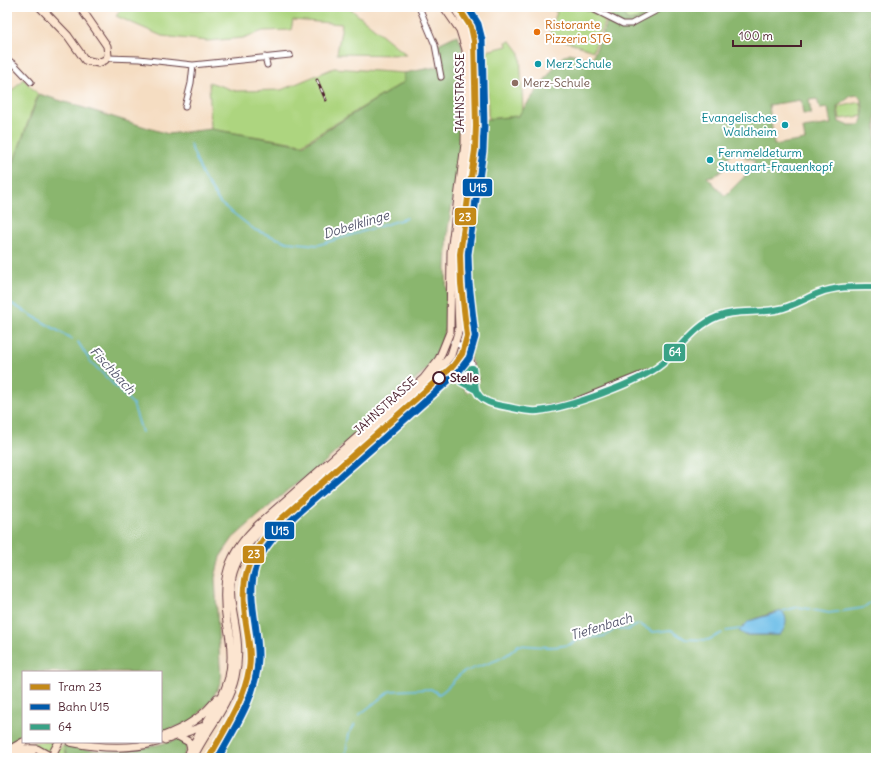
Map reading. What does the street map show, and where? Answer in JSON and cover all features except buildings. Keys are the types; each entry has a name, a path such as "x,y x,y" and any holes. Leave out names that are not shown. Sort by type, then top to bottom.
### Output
{"main road":[{"path":"40,7 68,36 83,59 96,63 107,58 107,46 80,7"},
{"name":"JAHNSTRASSE","path":"187,758 190,749 225,692 232,657 224,601 224,584 228,566 238,547 266,517 424,378 437,363 448,341 452,318 451,252 466,144 466,55 465,44 460,30 444,7"},
{"name":"JAHNSTRASSE","path":"162,741 205,726 218,717 229,697 236,674 238,652 230,591 234,568 242,551 262,529 434,376 447,361 456,344 460,317 456,252 470,151 472,67 469,37 464,24 454,7"},
{"path":"162,736 197,719 225,692"},
{"path":"193,758 218,717"},
{"path":"178,736 189,742 190,749"},
{"path":"9,749 22,742"},
{"path":"9,749 37,749 53,758 54,751 58,743"},
{"path":"77,743 103,747 150,743"},
{"path":"135,745 140,743"},
{"path":"7,758 24,753 42,753"}],"street":[{"path":"419,7 435,45 441,77"},
{"path":"589,7 623,24 632,24 663,7"},
{"path":"107,58 139,59 192,65 290,55"},
{"path":"265,57 266,65"},
{"path":"7,59 15,65 31,82"},
{"path":"185,107 191,83 192,65"},
{"path":"448,341 464,348 469,352 478,394 490,403 526,411 539,411 568,404 655,369 665,362 704,324 720,316 777,310 793,305 819,293 836,289 876,287"}],"green space":[{"path":"123,7 174,7 200,10 233,7 348,7 407,55 337,54 342,24 293,20 291,30 263,31 243,38 207,41 162,36 116,16"},
{"path":"546,7 580,7 606,18 593,51 549,35 557,12"},
{"path":"601,7 626,7 623,13 627,21 636,20 659,7 876,7 876,758 215,758 249,691 256,667 258,655 256,631 251,607 249,584 253,565 265,543 455,374 467,393 479,381 470,358 472,336 465,272 480,120 518,116 562,57 570,53 592,60 611,11","holes":["858,95 862,102 863,113 860,125 848,125 839,122 837,107 851,96","817,99 820,109 828,108 831,124 803,128 805,140 774,145 769,105 801,100 803,114 811,114 809,100","736,149 748,160 749,158 755,161 749,172 725,196 707,177 716,175 731,164 727,158","775,612 780,635 745,635 749,621"]},
{"path":"626,7 659,7 636,20 627,21 622,13"},
{"path":"457,35 462,45 462,147 448,228 446,268 447,324 440,346 430,366 315,471 289,489 233,538 220,557 215,578 221,682 211,701 191,722 162,732 162,671 22,671 22,743 24,743 27,755 42,758 7,758 7,162 14,161 39,94 168,134 211,129 303,145 404,82 404,73 442,66 438,44"},
{"path":"511,41 520,53 523,110 518,116 488,119 487,51 507,46 506,42"},
{"path":"334,68 404,73 404,82 302,144 211,129 209,82 236,91 281,90"},
{"path":"23,79 38,94 14,161 7,160 7,96"},
{"path":"861,102 863,116 840,119 838,107"},
{"path":"191,736 183,758 70,758 65,752 64,745 100,751 123,751"},
{"path":"33,743 52,743 50,751 22,746"},
{"path":"64,745 65,752 70,758 60,758 58,750"}],"water":[{"path":"782,611 786,623 780,635 745,635 739,631 749,621"}],"waterway":[{"name":"Dobelklinge","path":"190,144 203,176 220,203 255,230 287,242 318,245 407,218"},
{"name":"Fischbach","path":"7,301 72,339"},
{"name":"Fischbach","path":"78,342 90,361 133,404 142,432"},
{"name":"Tiefenbach","path":"783,611 798,607 829,613 863,608 876,598"},
{"name":"Tiefenbach","path":"359,715 390,691 431,689 439,694 462,673 499,659 512,651 518,645 542,647 561,646 589,637 600,637 607,635 615,629 628,630 639,624 653,632 671,630 685,639 708,640 722,633"},
{"name":"Tiefenbach","path":"726,631 740,629"},
{"name":"Tiefenbach","path":"345,758 349,734 355,724"}],"railway":[{"path":"317,80 326,100"}],"tram line":[{"name":"23","path":"209,758 238,704 249,669 250,656 245,617 244,588 246,575 255,552 262,541 281,519 453,366 462,354 467,336 461,284 460,254 475,150 476,126 474,41 471,27 458,7"}],"rail line":[{"name":"U15","path":"218,758 244,710 254,685 257,672 258,647 252,591 255,568 261,555 270,542 294,516 458,372 469,358 475,337 469,283 468,254 483,151 484,126 482,40 478,24 468,7"}],"transit line":[{"name":"64","path":"476,390 481,398 489,403 523,410 538,411 567,405 585,400 621,386 652,371 669,358 701,326 717,317 732,313 785,308 819,293 833,289 847,287 876,287"},
{"name":"64","path":"464,368 473,368 476,390 461,382 459,374 464,368"}],"place":[{"name":"Ristorante Pizzeria STG","path":"537,32"},
{"name":"Merz Schule","path":"538,64"},
{"name":"Merz-Schule","path":"515,83"},
{"name":"Evangelisches Waldheim","path":"785,125"},
{"name":"Fernmeldeturm Stuttgart-Frauenkopf","path":"710,160"},
{"name":"Stelle","path":"439,378"}]}
